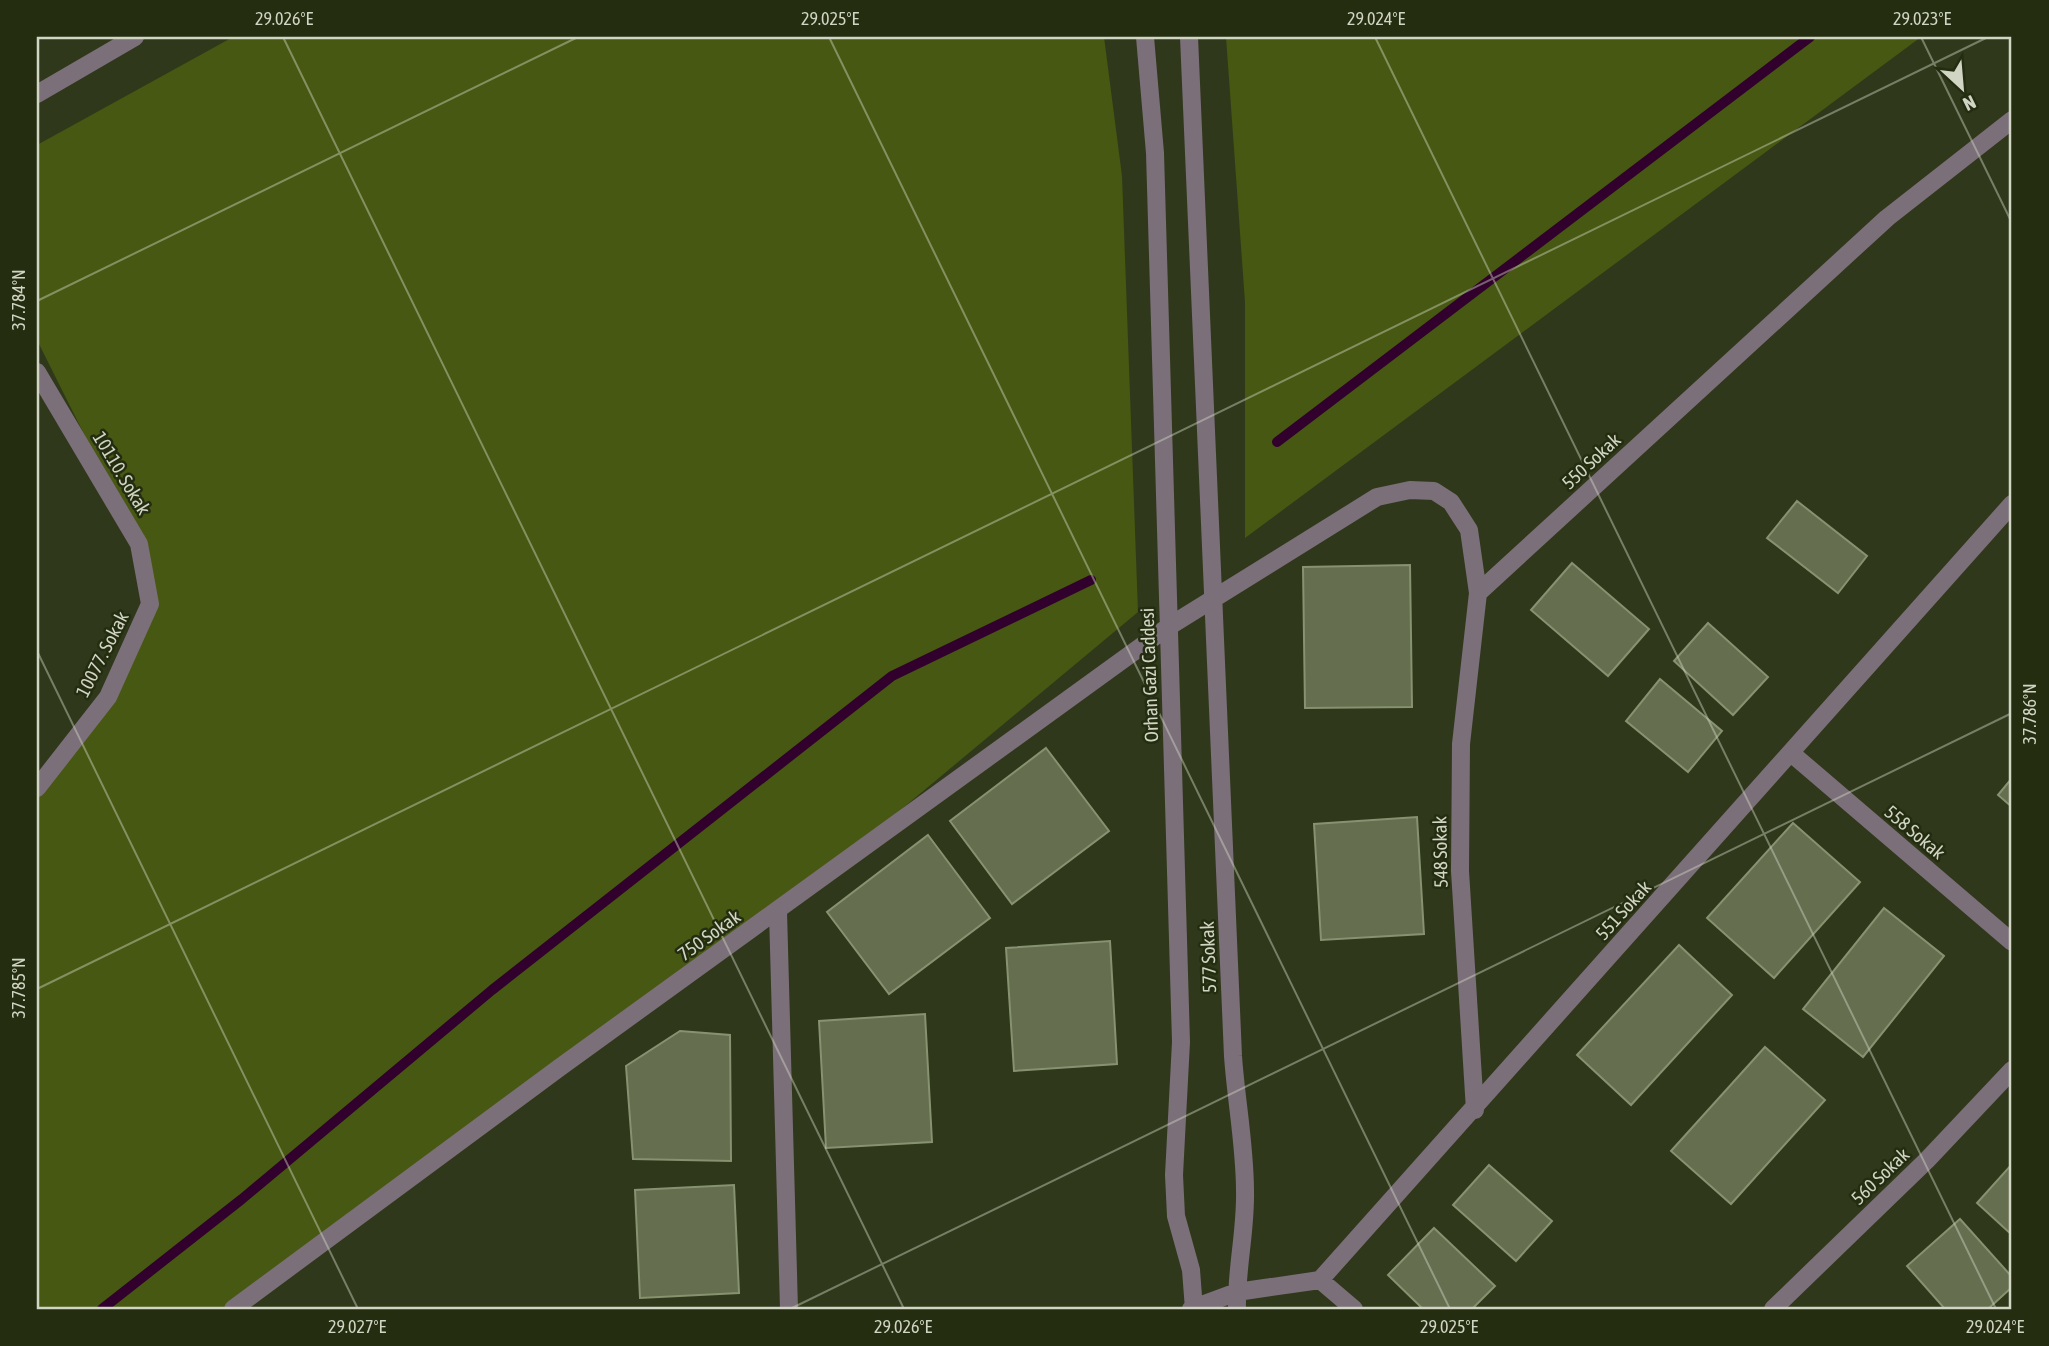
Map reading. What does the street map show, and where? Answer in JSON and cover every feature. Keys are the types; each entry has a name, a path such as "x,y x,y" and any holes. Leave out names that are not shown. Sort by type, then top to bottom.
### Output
{"street":[{"path":"37,94 135,37"},
{"name":"Orhan Gazi Caddesi","path":"1145,37 1154,153 1181,1042 1174,1175 1177,1216 1191,1270 1193,1309"},
{"path":"1189,37 1214,601"},
{"name":"550 Sokak","path":"1478,593 1887,218 2012,120"},
{"name":"10110. Sokak","path":"37,372 139,544 150,604"},
{"path":"1214,601 1377,497 1410,489 1434,491 1451,502 1469,530 1478,593"},
{"name":"551 Sokak","path":"1320,1280 1475,1110 2012,504"},
{"name":"548 Sokak","path":"1475,1110 1460,871 1461,757 1478,593"},
{"name":"750 Sokak","path":"233,1309 559,1068 1168,627 1214,601"},
{"name":"577 Sokak","path":"1214,601 1233,1056 1245,1190 1237,1301"},
{"name":"10077. Sokak","path":"37,788 108,697 150,604"},
{"name":"558 Sokak","path":"1791,753 2012,942"},
{"path":"778,912 789,1309"},
{"name":"560 Sokak","path":"1773,1309 1927,1160 2012,1070"},
{"path":"1193,1309 1320,1280 1354,1309"}],"green space":[{"path":"233,37 1104,37 1122,176 1138,612 778,912 233,1309 37,1309 37,788 108,697 150,604 139,544 37,340 37,145"},
{"path":"1226,37 1921,37 1245,538 1245,302"}],"building":[{"path":"1797,501 1867,556 1838,593 1767,538"},
{"path":"1572,563 1649,629 1608,676 1531,610"},
{"path":"1410,565 1412,707 1305,708 1303,567"},
{"path":"1708,623 1768,677 1733,715 1674,661"},
{"path":"1660,679 1722,731 1688,772 1626,721"},
{"path":"1046,748 1109,831 1012,904 950,821"},
{"path":"2012,778 2012,807 1998,795"},
{"path":"1417,817 1424,934 1321,940 1314,824"},
{"path":"1793,823 1860,882 1774,978 1707,918"},
{"path":"928,835 990,918 889,994 827,912"},
{"path":"1884,908 1944,956 1863,1057 1803,1009"},
{"path":"1110,941 1117,1064 1014,1071 1006,948"},
{"path":"1679,945 1732,995 1631,1105 1577,1055"},
{"path":"925,1014 932,1142 826,1148 819,1021"},
{"path":"680,1031 730,1035 731,1161 633,1159 626,1066"},
{"path":"1765,1047 1825,1100 1731,1204 1671,1151"},
{"path":"2012,1164 2012,1235 1977,1203"},
{"path":"1489,1165 1552,1221 1516,1261 1453,1205"},
{"path":"734,1185 739,1293 640,1298 635,1190"},
{"path":"1960,1219 2012,1277 2012,1287 1988,1309 1945,1309 1907,1266"},
{"path":"1434,1228 1495,1286 1472,1309 1423,1309 1388,1275"}],"waterway":[{"path":"1277,442 1810,37"},
{"path":"102,1309 242,1199 492,990 892,676 1091,580"}]}
